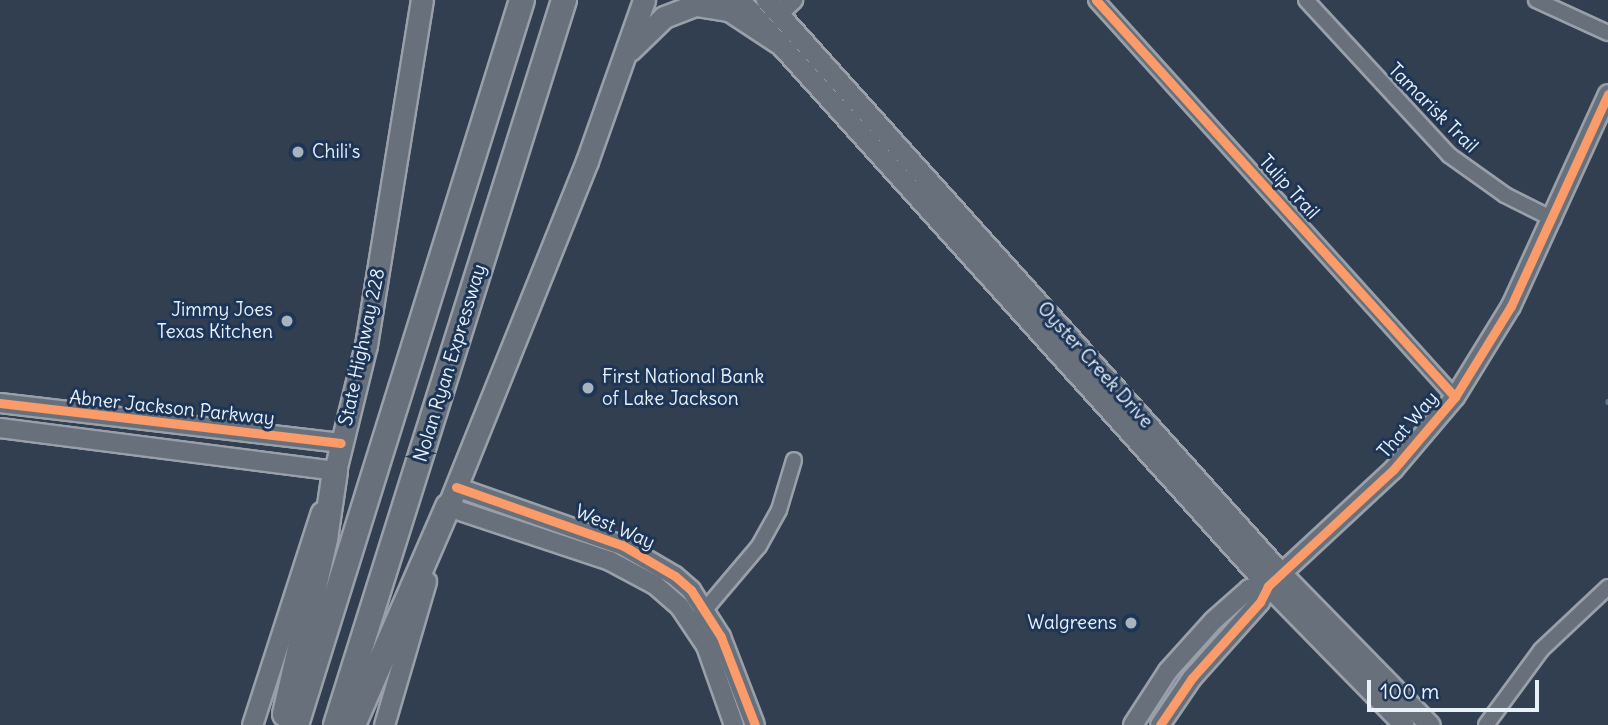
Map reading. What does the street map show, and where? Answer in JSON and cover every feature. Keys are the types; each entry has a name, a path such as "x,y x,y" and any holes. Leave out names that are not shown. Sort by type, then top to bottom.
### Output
{"highway":[{"name":"Nolan Ryan Expressway","path":"296,725 522,0"},
{"name":"Nolan Ryan Expressway","path":"336,725 564,0"},
{"path":"283,725 325,539 335,471"},
{"path":"353,725 452,497"}],"main road":[{"name":"State Highway 228","path":"252,725 335,471 366,345 422,0"},
{"path":"384,725 452,497 628,52 644,0"},
{"name":"Oyster Creek Drive","path":"740,0 1275,580 1430,725"},
{"path":"628,52 664,17 696,5 729,10 779,43"},
{"name":"Oyster Creek Drive","path":"772,7 1404,725"}],"street":[{"path":"772,7 793,0"},
{"name":"Tulip Trail","path":"1096,0 1455,397"},
{"name":"Tamarisk Trail","path":"1306,0 1449,155 1505,194 1553,219"},
{"path":"1536,0 1608,33"},
{"name":"That Way","path":"1160,725 1192,678 1261,601 1275,580 1393,470 1455,397 1511,306 1608,94"},
{"name":"Abner Jackson Parkway","path":"0,404 50,412 341,443"},
{"path":"48,436 50,412"},
{"path":"0,428 335,471"},
{"path":"292,465 302,453 293,438"},
{"path":"693,624 747,563 770,528 794,460"},
{"name":"West Way","path":"452,497 536,515 642,555 691,590 706,610 730,678 734,725"},
{"name":"West Way","path":"452,497 529,533 631,571 666,593 693,624 730,678 755,725"},
{"path":"529,533 536,515"},
{"path":"631,571 642,555"},
{"name":"That Way","path":"1133,725 1168,671 1249,589 1275,580"},
{"path":"1486,725 1541,650 1608,587"},
{"path":"1168,671 1192,678"}],"cycle path":[{"path":"1096,0 1455,397"},
{"path":"1160,725 1192,678 1260,602 1268,586 1393,470 1455,397 1511,306 1608,94"},
{"path":"0,403 341,443"},
{"path":"456,487 622,545 675,576 691,590 721,637 755,725"}],"place":[{"name":"Chili's","path":"298,152"},
{"name":"Jimmy Joes Texas Kitchen","path":"287,321"},
{"name":"First National Bank of Lake Jackson","path":"588,388"},
{"name":"Walgreens","path":"1131,623"}]}
